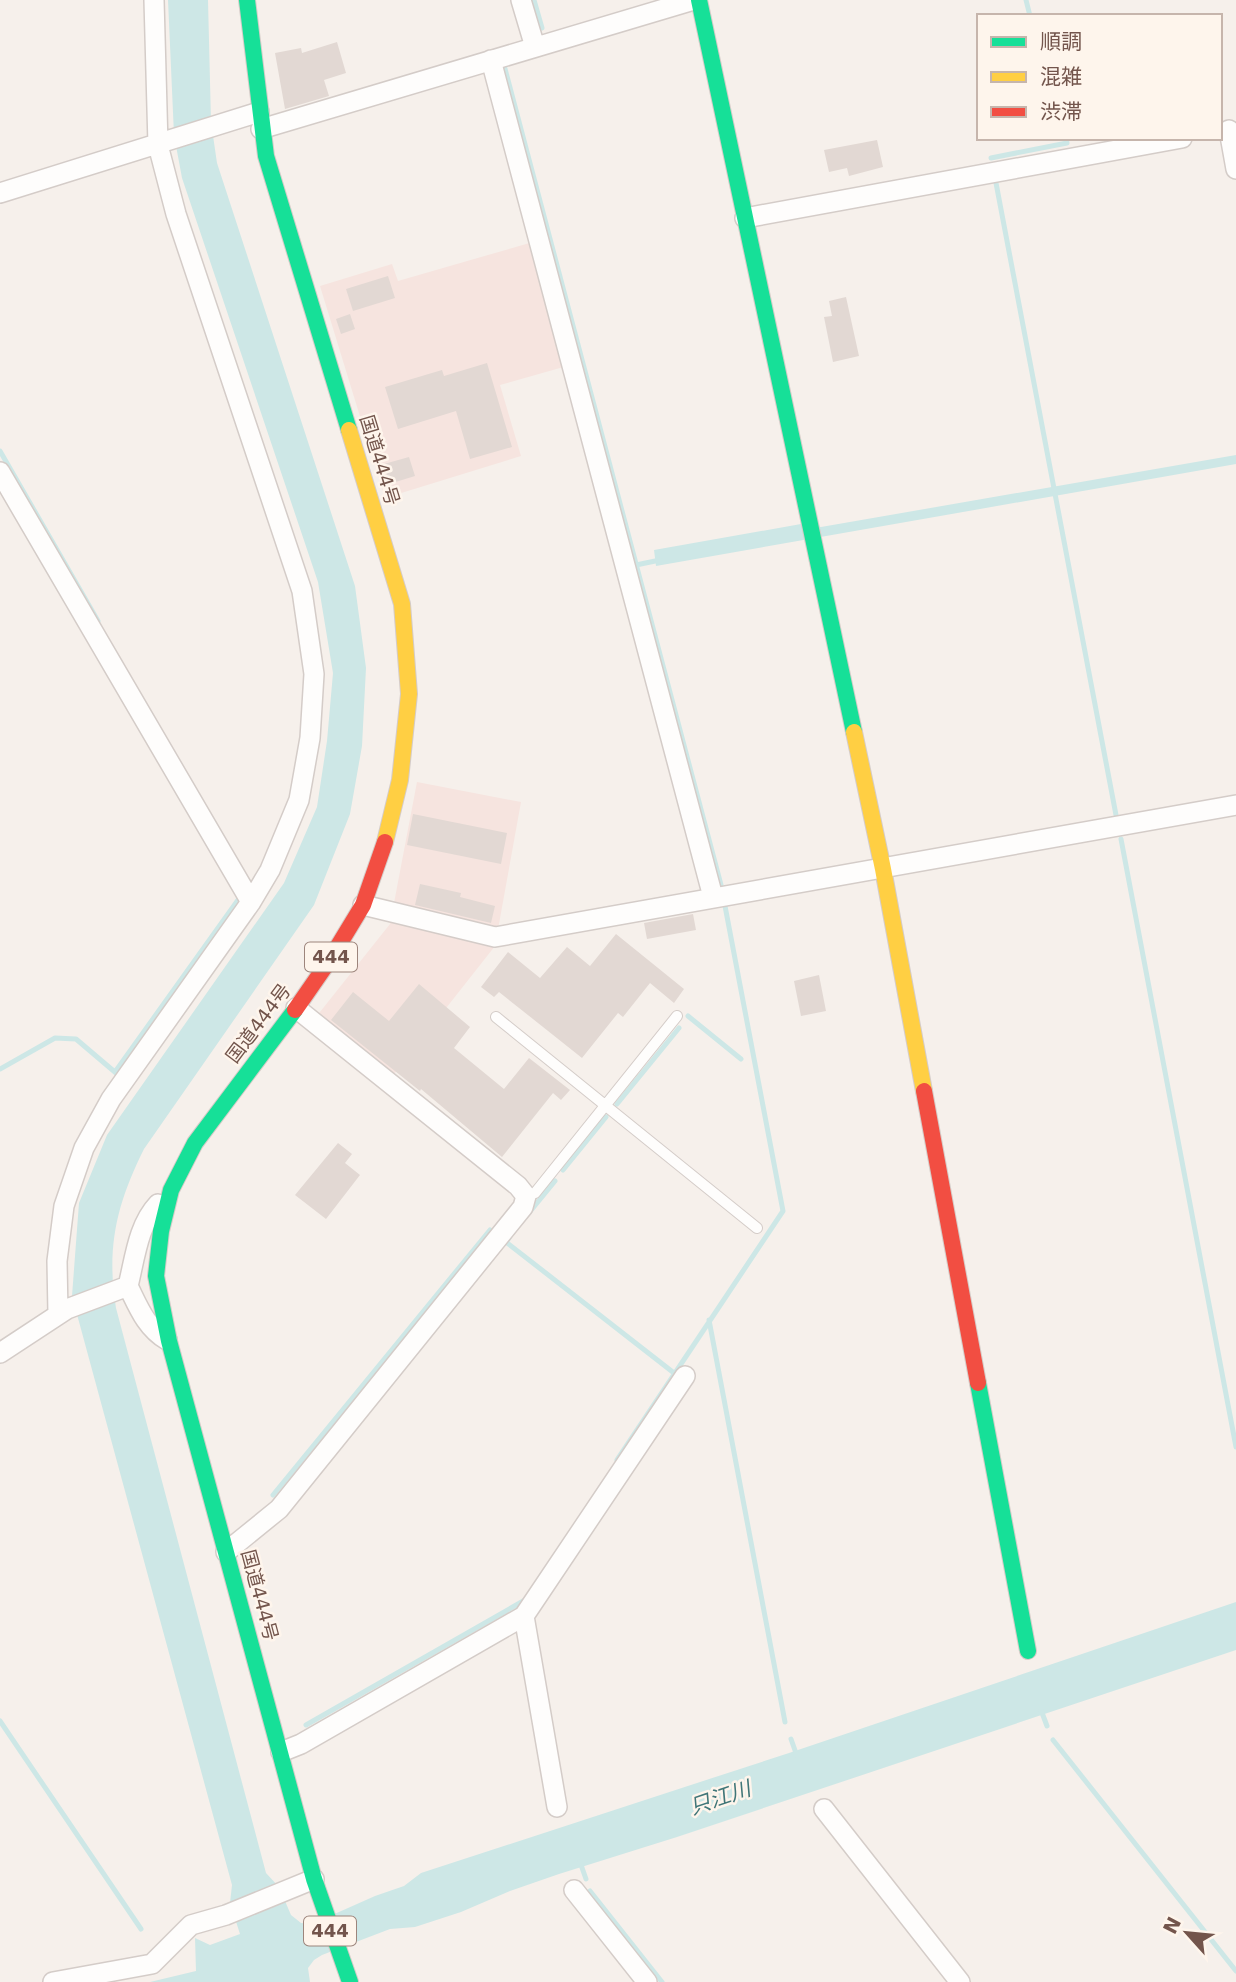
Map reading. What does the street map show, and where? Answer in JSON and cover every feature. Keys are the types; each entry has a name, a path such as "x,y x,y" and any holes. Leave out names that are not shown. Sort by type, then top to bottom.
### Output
{"main road":[{"name":"国道444号","path":"247,0 266,156 402,604 409,694 400,780 385,845 363,905 296,1008 195,1143 171,1190 160,1231 156,1276 169,1341 314,1879 328,1927 349,1982"},
{"path":"696,0 883,869 1028,1651"}],"street":[{"path":"63,1312 57,1261 64,1206 83,1149 124,1081 251,902 270,870 299,800 310,738 314,674 302,591 176,214 160,144 154,0"},
{"path":"521,0 535,47"},
{"path":"0,193 228,122 260,120 491,60 696,0"},
{"path":"491,60 713,897"},
{"path":"1228,130 1236,169"},
{"path":"745,218 1171,140"},
{"path":"0,472 251,902"},
{"path":"363,905 495,937 1236,805"},
{"path":"226,1552 279,1509 523,1207 526,1196 518,1186 296,1008"},
{"path":"169,1341 146,1321 125,1287 150,1213 171,1190"},
{"path":"0,1353 63,1312 125,1287"},
{"path":"281,1752 301,1744 524,1616 685,1376"},
{"path":"524,1616 557,1807"},
{"path":"824,1809 960,1982"},
{"path":"53,1982 118,1977 152,1964 191,1925 226,1915 314,1879"},
{"path":"574,1890 647,1982"}],"lane":[{"path":"526,1196 535,1194 677,1016"},
{"path":"496,1017 757,1228"}],"shaded area":[{"path":"533,242 567,366 500,385 521,456 385,498 320,286 392,264 398,281"},
{"path":"417,782 521,802 495,946 391,1078 316,1017 390,924"}],"water":[{"name":"只江川","path":"168,0 208,0 211,122 217,163 355,586 366,668 362,746 350,814 314,905 144,1149 127,1188 113,1245 116,1308 266,1873 279,1887 291,1915 301,1923 312,1924 404,1886 421,1873 789,1753 1236,1602 1236,1650 559,1874 461,1912 415,1927 390,1929 314,1960 308,1968 310,1982 150,1982 196,1971 195,1938 210,1945 240,1934 230,1903 232,1885 72,1296 79,1203 107,1135 284,883 317,807 327,741 333,673 318,582 182,178 174,135"},
{"path":"1236,455 1236,464 656,566 654,550 801,524 821,527"}],"building":[{"path":"337,42 346,73 324,80 329,96 285,109 275,53 301,48 302,53"},
{"path":"877,140 883,167 849,176 847,168 829,172 824,150"},
{"path":"388,276 395,298 353,311 346,289"},
{"path":"846,297 859,356 833,362 824,317 832,316 829,301"},
{"path":"350,314 355,329 341,334 336,319"},
{"path":"487,363 512,447 470,459 456,411 398,429 385,387 442,370 444,376"},
{"path":"409,457 415,476 389,484 384,464"},
{"path":"413,814 507,833 501,864 407,845"},
{"path":"420,884 461,893 460,897 495,906 491,923 415,905"},
{"path":"693,914 696,930 647,939 644,923"},
{"path":"616,934 684,989 674,1003 650,983 623,1017 618,1013 582,1058 499,992 494,997 481,987 508,952 540,978 567,947 590,966"},
{"path":"819,975 826,1011 801,1016 794,981"},
{"path":"419,984 470,1027 454,1048 504,1089 529,1058 570,1090 561,1100 553,1093 502,1157 421,1089 420,1091 331,1020 353,992 389,1021"},
{"path":"338,1143 352,1154 345,1163 360,1175 326,1219 295,1195"}],"waterway":[{"path":"534,0 542,28"},
{"path":"1026,0 1030,14"},
{"path":"504,65 721,885"},
{"path":"991,158 1067,143 1066,140"},
{"path":"996,183 1116,815"},
{"path":"0,451 98,621"},
{"path":"636,565 660,560"},
{"path":"1121,839 1236,1447"},
{"path":"115,1072 238,900"},
{"path":"617,1460 783,1211 725,906"},
{"path":"688,1016 741,1059"},
{"path":"617,1104 679,1028"},
{"path":"0,1069 55,1038 76,1039 116,1073"},
{"path":"563,1170 606,1117"},
{"path":"528,1214 555,1181"},
{"path":"273,1495 490,1230"},
{"path":"509,1238 506,1242 674,1373"},
{"path":"709,1320 785,1722"},
{"path":"306,1725 525,1600"},
{"path":"1041,1710 1047,1726"},
{"path":"0,1721 141,1929"},
{"path":"791,1739 797,1756"},
{"path":"1053,1740 1236,1971"},
{"path":"580,1862 586,1879"},
{"path":"590,1891 662,1982"}],"traffic: fast":[{"path":"247,0 266,156 349,430"},
{"path":"699,0 854,732"},
{"path":"295,1010 195,1143 171,1190 161,1231 156,1276 169,1341 314,1879 350,1982"},
{"path":"978,1383 1028,1651"}],"traffic: slow":[{"path":"349,430 402,604 409,694 400,780 385,842"},
{"path":"854,732 883,869 924,1091"}],"traffic: jam":[{"path":"295,1010 363,905 385,842"},
{"path":"924,1091 978,1383"}]}
